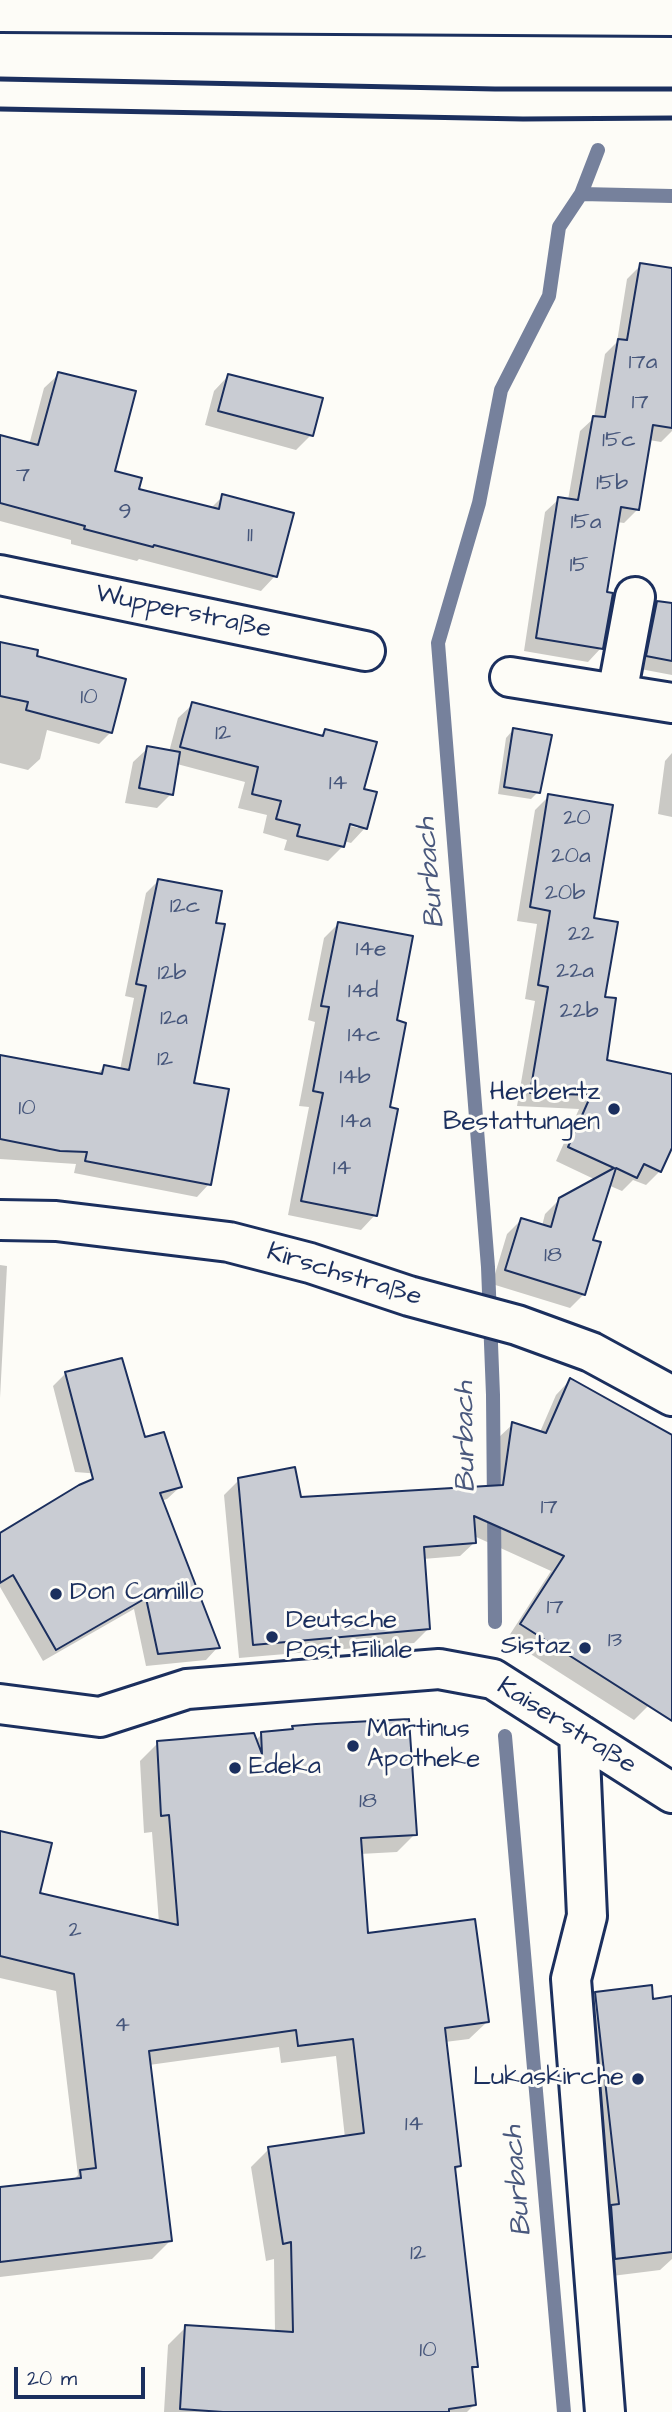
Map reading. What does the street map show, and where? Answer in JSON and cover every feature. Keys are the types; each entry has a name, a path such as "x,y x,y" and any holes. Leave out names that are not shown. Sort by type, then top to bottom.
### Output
{"street":[{"path":"0,12 672,16"},
{"name":"Wupperstraße","path":"0,575 365,651"},
{"path":"617,694 635,597"},
{"path":"510,677 672,703"},
{"name":"Kirschstraße","path":"0,1220 56,1221 229,1242 310,1263 409,1296 517,1325 591,1352 672,1396"},
{"name":"Kaiserstraße","path":"0,1704 100,1717 187,1689 439,1669 493,1679 672,1793"},
{"path":"579,1734 587,1916 571,1979 605,2412"}],"building":[{"path":"640,263 672,268 672,428 653,425 639,510 621,507 607,592 613,593 603,649 536,638 558,497 578,500 593,416 605,417 618,339 627,340"},
{"path":"58,372 136,391 115,471 142,478 139,489 219,509 222,494 294,513 277,577 84,529 85,526 0,503 0,435 38,445"},
{"path":"228,374 323,398 313,436 218,411"},
{"path":"657,601 672,603 672,661 646,656"},
{"path":"0,642 38,650 37,656 126,679 112,733 26,710 28,702 0,696"},
{"path":"192,702 323,736 325,729 377,742 364,789 377,792 367,829 350,824 344,847 297,836 300,825 276,819 281,801 252,794 258,767 180,747"},
{"path":"513,728 552,735 540,793 504,787"},
{"path":"147,746 180,752 173,795 139,788"},
{"path":"548,794 613,805 594,918 618,922 605,997 616,998 607,1060 672,1074 672,1148 661,1172 644,1164 637,1178 616,1168 593,1240 601,1242 585,1295 505,1270 521,1218 551,1227 559,1198 614,1168 568,1147 591,1095 530,1093 548,987 538,985 550,911 530,907"},
{"path":"158,879 222,891 216,923 225,924 194,1083 229,1089 211,1185 85,1161 87,1152 60,1151 0,1139 0,1055 102,1074 104,1065 129,1070 146,986 136,984"},
{"path":"338,922 413,936 397,1020 406,1023 390,1107 398,1109 377,1216 301,1201 323,1093 313,1091 329,1007 321,1006"},
{"path":"122,1358 145,1437 164,1432 182,1487 160,1493 220,1648 158,1654 146,1598 56,1650 13,1575 0,1583 0,1533 93,1479 65,1372"},
{"path":"570,1378 672,1435 672,1721 520,1624 564,1556 474,1516 476,1543 424,1547 430,1629 253,1645 238,1478 295,1467 301,1497 503,1485 512,1422 546,1433"},
{"path":"409,1719 417,1835 361,1838 368,1933 475,1919 489,2022 445,2028 461,2166 455,2167 478,2367 472,2367 476,2405 449,2409 449,2412 223,2412 180,2409 185,2325 293,2332 291,2242 283,2244 268,2147 364,2133 353,2039 298,2046 296,2030 149,2051 172,2241 0,2262 0,2187 81,2178 80,2170 96,2168 74,1974 0,1956 0,1831 52,1843 40,1893 178,1925 169,1815 161,1816 157,1741 254,1733 262,1754 261,1732 293,1729 292,1726"},
{"name":"Lukaskirche","path":"652,1985 653,1999 672,1996 672,2252 615,2259 611,2205 619,2204 595,1992"}],"waterway":[{"name":"Burbach","path":"495,1622 493,1395 488,1267 438,643 479,503 501,390 549,296 559,227 581,194 598,150"},
{"path":"581,194 672,196"},
{"name":"Burbach","path":"505,1736 564,2412"}],"railway":[{"path":"0,79 495,89 672,89"},
{"path":"0,109 523,119 672,118"}],"place":[{"name":"Herbertz Bestattungen","path":"614,1109"},
{"name":"Don Camillo","path":"56,1594"},
{"name":"Deutsche Post Filiale","path":"272,1637"},
{"name":"Sistaz","path":"585,1648"},
{"name":"Martinus Apotheke","path":"353,1746"},
{"name":"Edeka","path":"235,1768"},
{"name":"Lukaskirche","path":"638,2079"}]}
